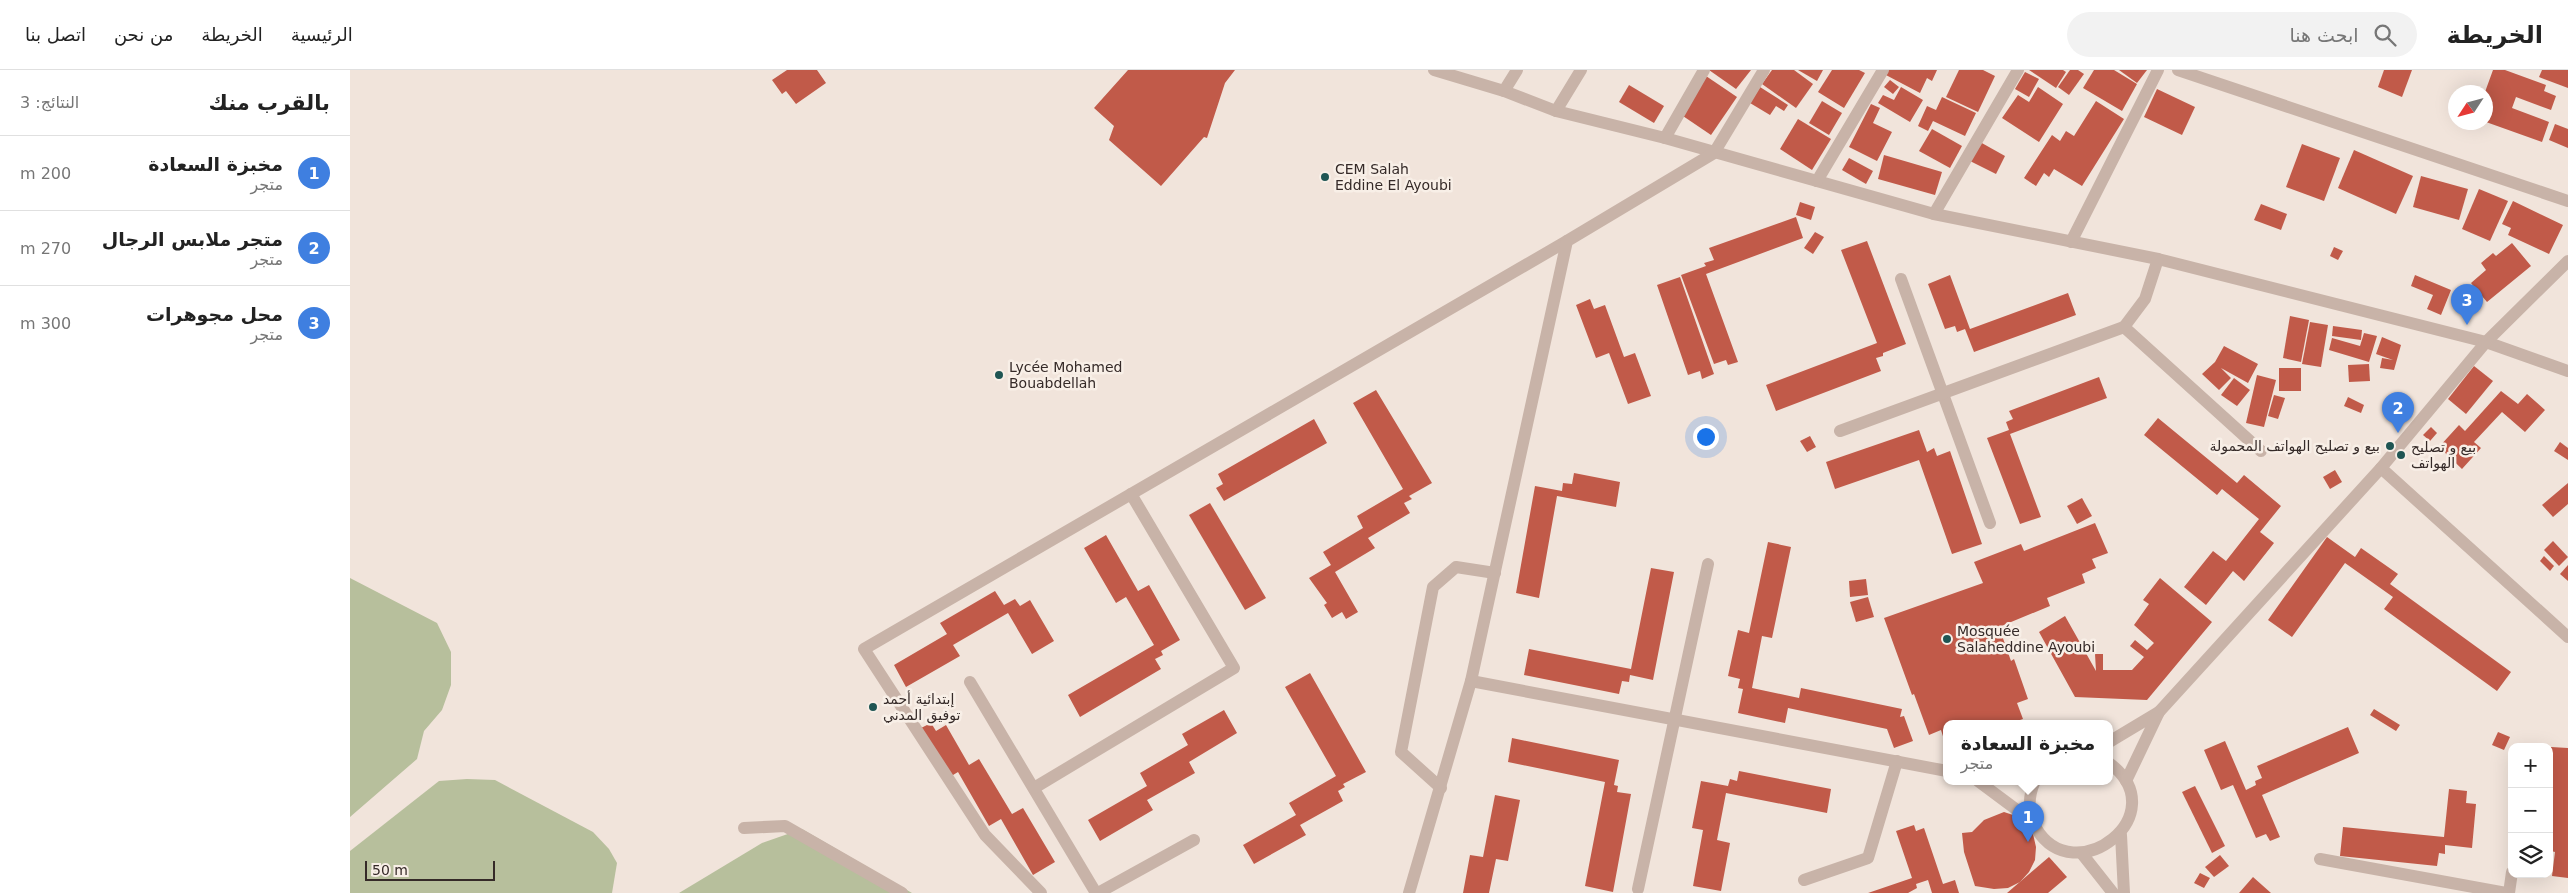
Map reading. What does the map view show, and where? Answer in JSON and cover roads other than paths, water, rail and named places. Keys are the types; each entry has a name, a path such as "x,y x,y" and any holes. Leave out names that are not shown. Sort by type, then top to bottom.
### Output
{"street":[{"path":"1434,70 1504,91 1556,111 1665,138 1934,214 2158,259 2486,342 2568,371"},
{"path":"1504,91 1517,70"},
{"path":"1556,111 1582,70"},
{"path":"1665,138 1704,70"},
{"path":"1041,893 984,835 864,648 1567,241 1714,153 1764,70"},
{"path":"1817,181 1883,70"},
{"path":"1934,214 2018,70"},
{"path":"2070,242 2158,70"},
{"path":"2178,70 2568,200"},
{"path":"1409,893 1471,682 1567,241"},
{"path":"1840,431 2124,327 2145,300 2158,259"},
{"path":"2126,781 2159,712 2381,468 2486,342 2568,261"},
{"path":"1901,279 1990,523"},
{"path":"2124,327 2261,451"},
{"path":"2381,468 2568,637"},
{"path":"1034,788 1234,668 1131,494"},
{"path":"1638,889 1708,564"},
{"path":"1441,788 1401,752 1433,587 1456,568 1494,573"},
{"path":"970,682 1097,893 1194,840"},
{"path":"1471,682 1943,769"},
{"path":"2113,740 2159,712"},
{"path":"1804,880 1868,858 1897,761"},
{"path":"2034,785 2030,796 2030,809 2033,822 2043,838 2058,850 2083,855 2104,849 2121,835 2128,822 2131,809 2131,795 2126,781 2113,767"},
{"path":"1983,785 2033,822"},
{"path":"744,828 785,826 902,893"},
{"path":"2121,835 2124,893"},
{"path":"2083,855 2113,893"},
{"path":"2320,859 2508,893 2511,878"}],"place":[{"name":"CEM Salah Eddine El Ayoubi","path":"1325,177"},
{"name":"محل مجوهرات","path":"2467,325"},
{"name":"Lycée Mohamed Bouabdellah","path":"999,375"},
{"name":"متجر ملابس الرجال","path":"2398,433"},
{"name":"بيع و تصليح الهواتف المحمولة","path":"2390,446"},
{"name":"بيع و تصليح الهواتف","path":"2401,455"},
{"name":"Mosquée Salaheddine Ayoubi","path":"1947,639"},
{"name":"إبتدائية أحمد توفيق المدني","path":"873,707"},
{"name":"مخبزة السعادة","path":"2028,842"}]}
